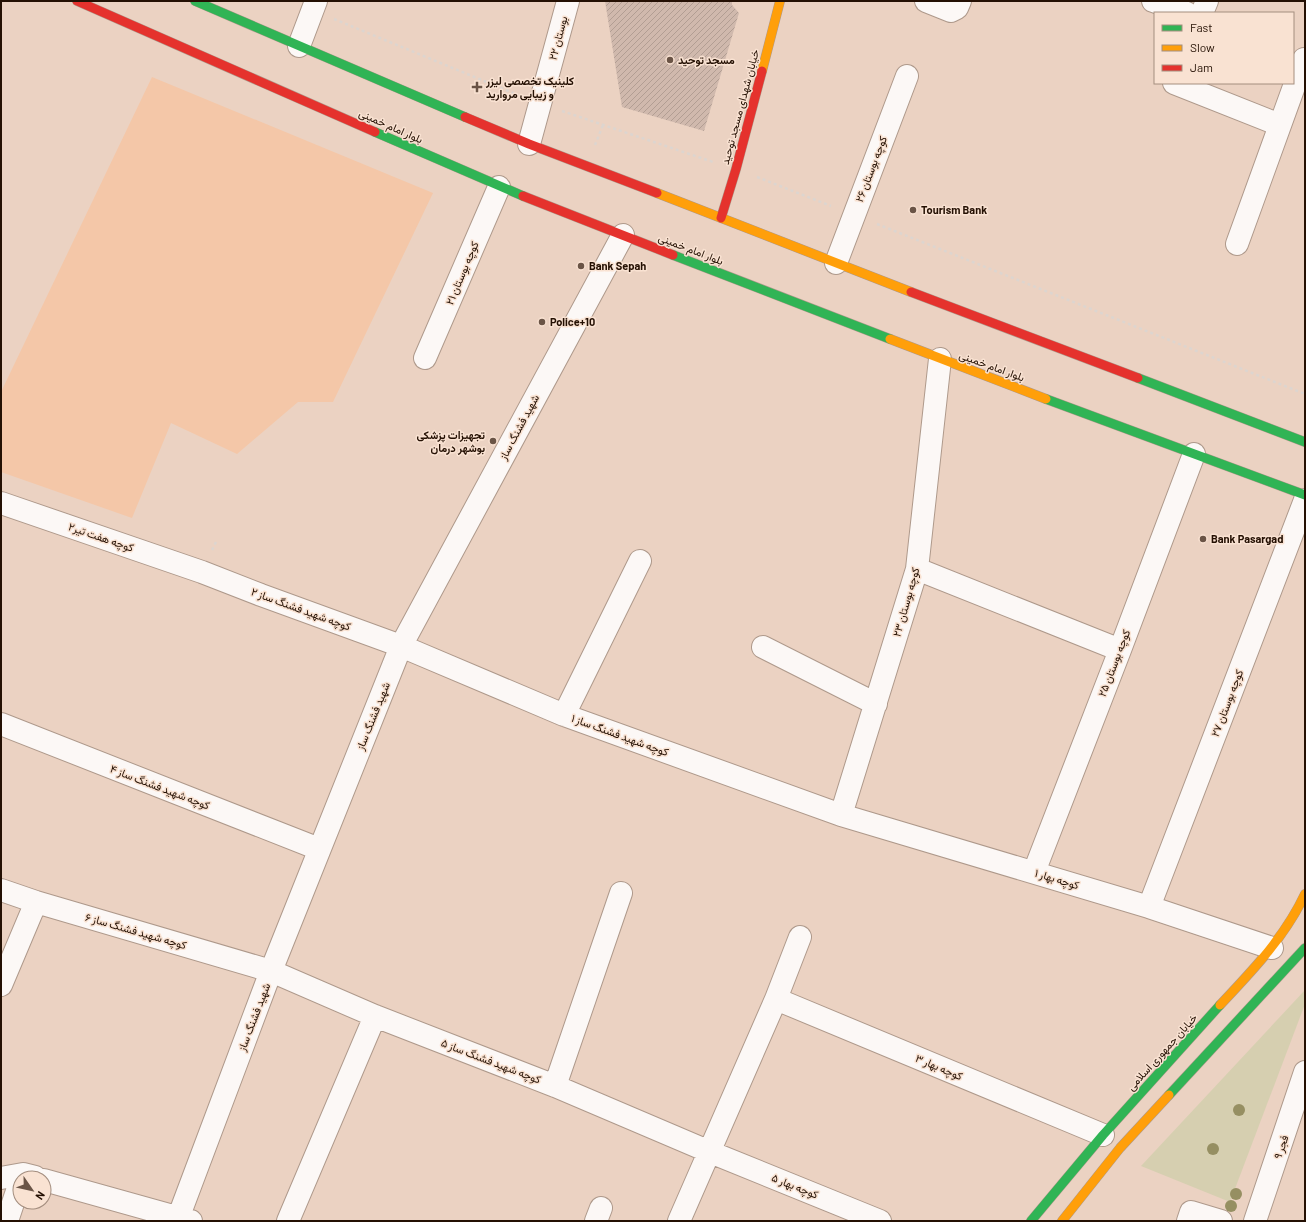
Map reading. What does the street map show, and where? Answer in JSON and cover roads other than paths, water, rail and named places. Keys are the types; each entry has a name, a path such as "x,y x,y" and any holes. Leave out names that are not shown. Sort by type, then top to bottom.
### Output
{"street":[{"name":"بلوار امام خمینی","path":"77,1 499,187 940,359 1305,495"},
{"path":"196,1 529,144 1305,442"},
{"name":"بوستان ۲۲","path":"529,144 568,1"},
{"name":"خیابان شهدای مسجد توحید","path":"721,218 736,169 780,1"},
{"path":"926,1 955,6"},
{"path":"1153,1 1184,12"},
{"path":"1202,12 1207,1"},
{"path":"299,46 315,6"},
{"path":"1294,80 1301,57"},
{"name":"کوچه بوستان ۲۶","path":"836,263 907,76"},
{"path":"1177,84 1280,125"},
{"path":"1238,244 1280,125 1293,84"},
{"name":"کوچه بوستان ۲۱","path":"425,358 499,187"},
{"name":"شهید فشنگ ساز","path":"182,1220 271,971 401,646 623,235"},
{"name":"کوچه بوستان ۲۳","path":"841,815 917,569 940,359"},
{"name":"کوچه بوستان ۲۵","path":"1034,872 1194,454"},
{"name":"کوچه بوستان ۲۷","path":"1149,907 1305,500"},
{"name":"کوچه هفت تیر۲","path":"1,503 202,572"},
{"path":"564,715 640,561"},
{"path":"917,569 1120,650"},
{"name":"کوچه شهید فشنگ ساز ۲","path":"202,572 401,646"},
{"name":"کوچه شهید فشنگ ساز ۱","path":"401,646 564,715 841,815"},
{"path":"763,647 876,704"},
{"name":"کوچه شهید فشنگ ساز ۴","path":"1,724 319,849"},
{"name":"کوچه بهار ۱","path":"841,815 1149,907 1272,948"},
{"name":"کوچه شهید فشنگ ساز ۶","path":"1,890 36,902 271,971"},
{"path":"555,1086 621,893"},
{"name":"خیابان جمهوری اسلامی","path":"1031,1221 1103,1135 1272,948 1300,905 1305,894"},
{"path":"1,985 36,902"},
{"path":"680,1221 776,999 800,937"},
{"path":"1062,1221 1120,1148 1305,948"},
{"name":"کوچه شهید فشنگ ساز ۵","path":"271,971 375,1016 555,1086 710,1152"},
{"name":"کوچه بهار ۳","path":"776,999 1103,1135"},
{"path":"288,1221 375,1016"},
{"name":"فجر ۹","path":"1255,1221 1305,1072"},
{"name":"کوچه بهار ۵","path":"710,1152 880,1221"},
{"path":"1,1178 12,1178"},
{"path":"52,1182 182,1220"},
{"path":"6,1221 12,1208"},
{"path":"1188,1221 1191,1212 1221,1221"}],"place":[{"name":"مسجد توحید","path":"670,60"},
{"name":"کلینیک تخصصی لیزر و زیبایی مروارید","path":"477,87"},
{"name":"Tourism Bank","path":"913,210"},
{"name":"Bank Sepah","path":"581,266"},
{"name":"Police+10","path":"542,322"},
{"name":"تجهیزات پزشکی بوشهر درمان","path":"493,441"},
{"name":"Bank Pasargad","path":"1203,539"}]}
